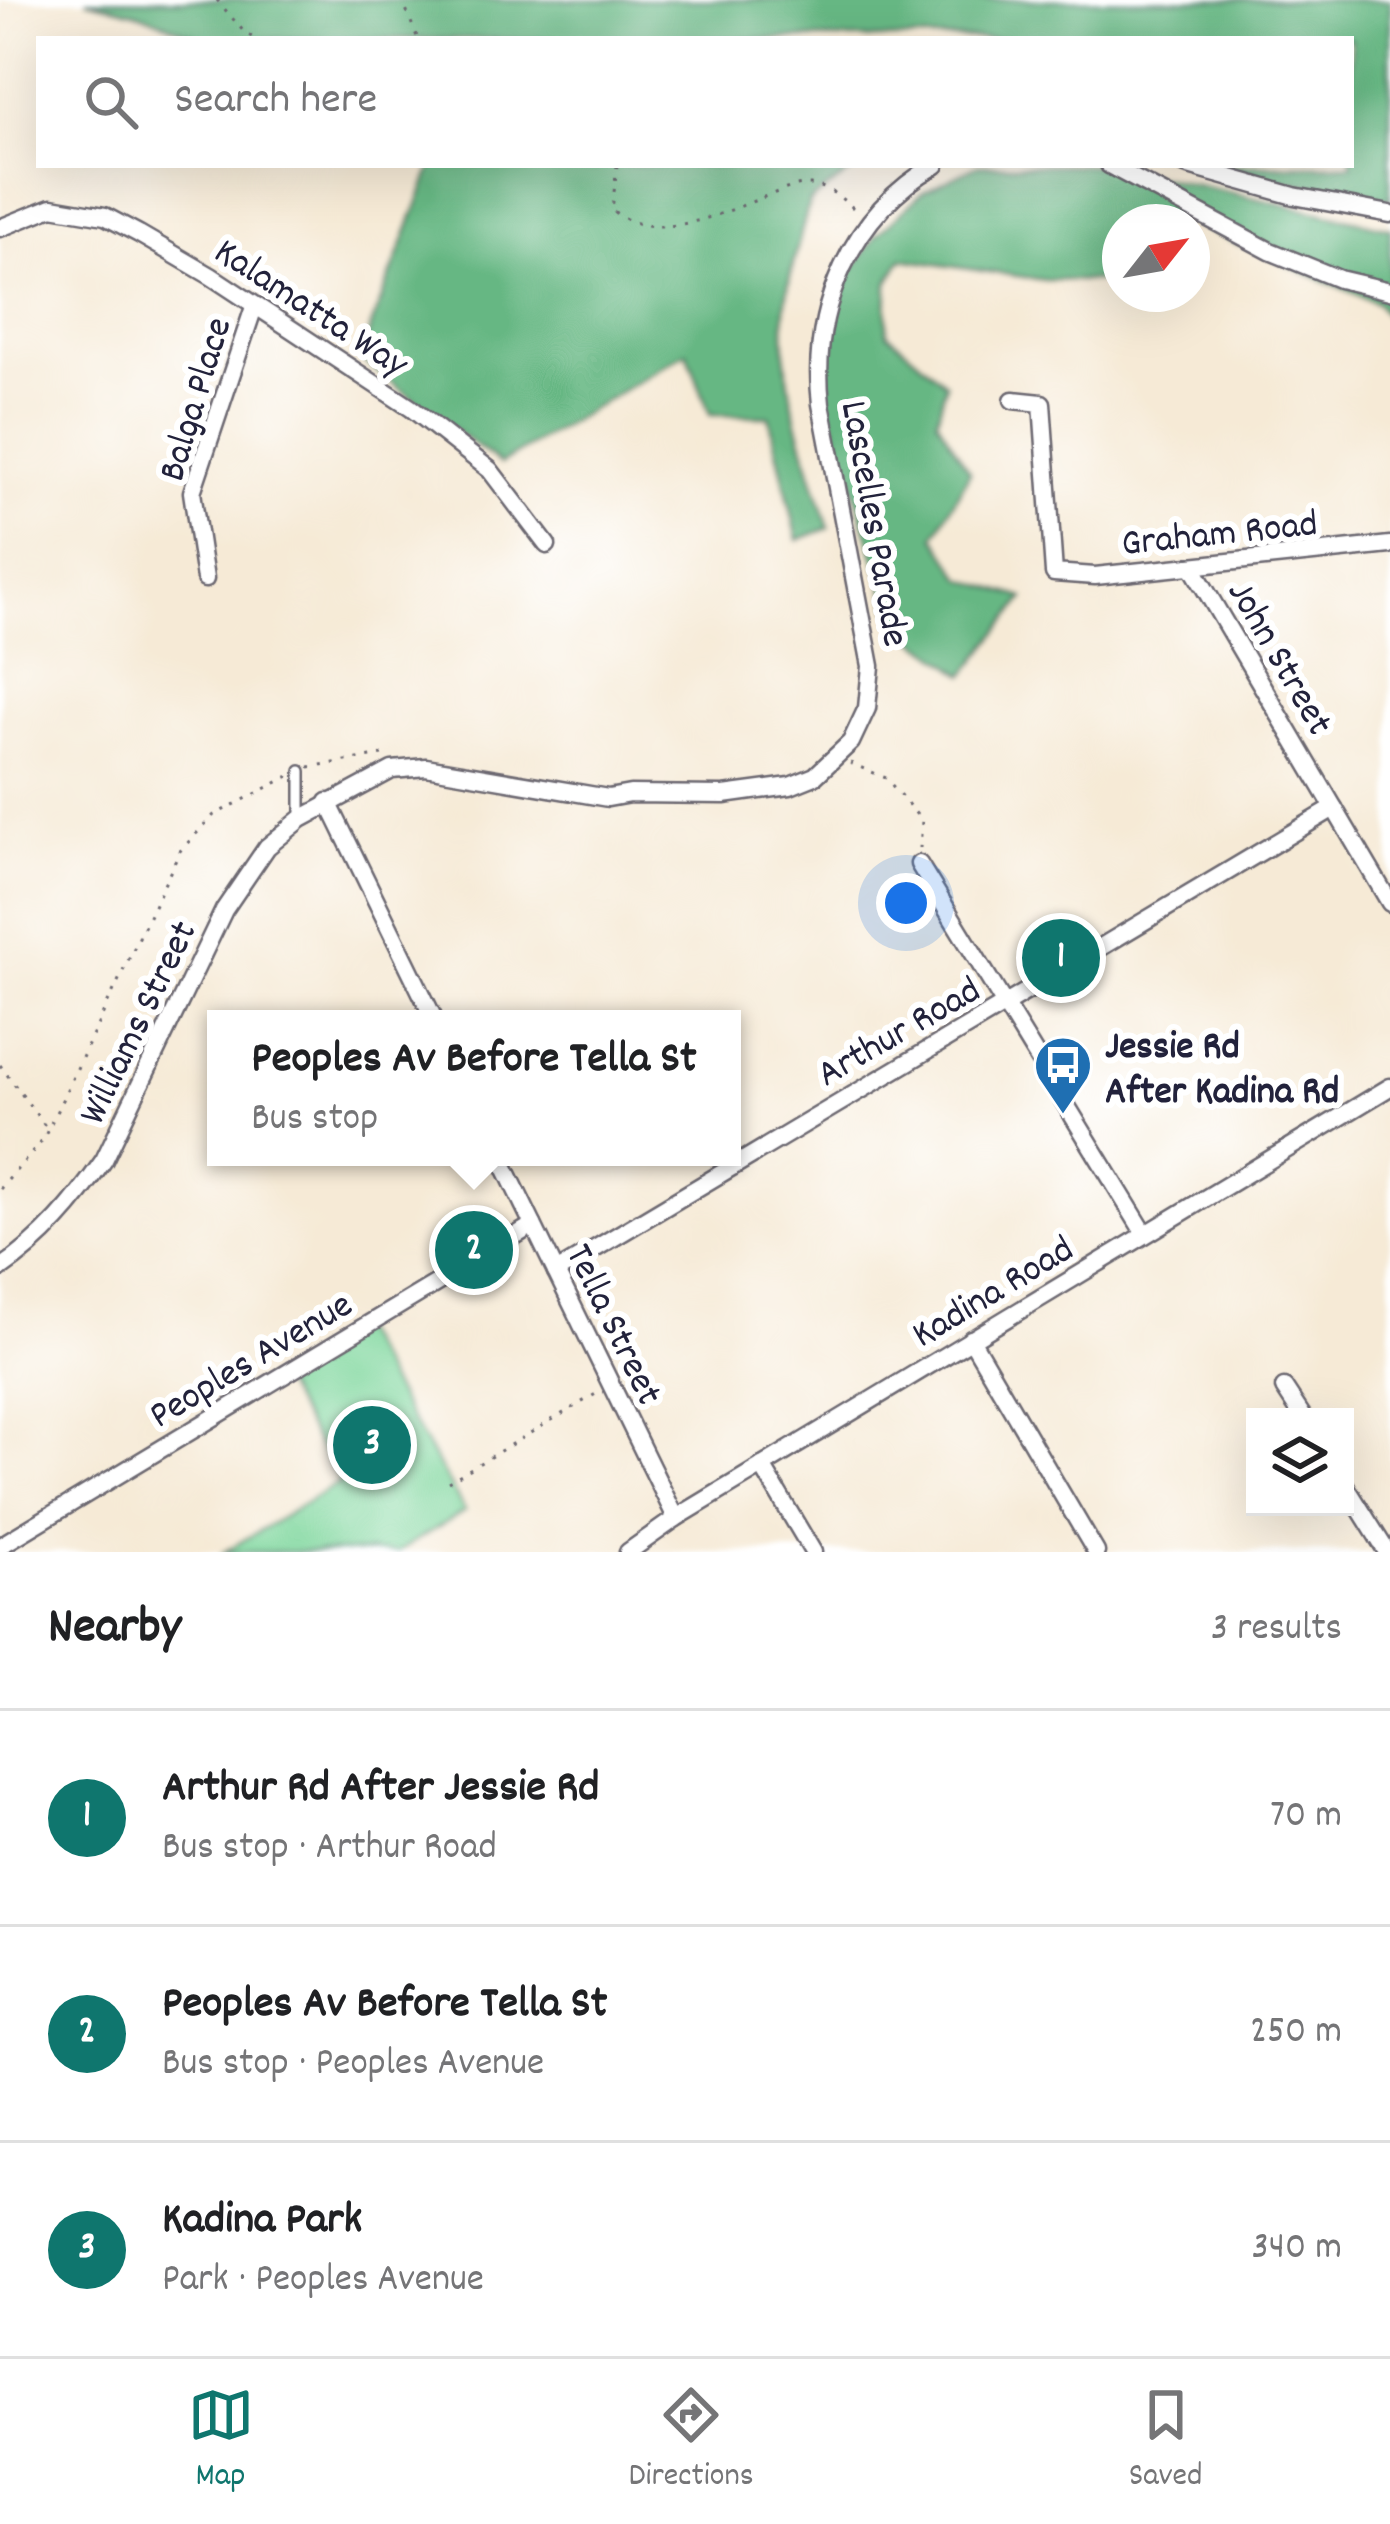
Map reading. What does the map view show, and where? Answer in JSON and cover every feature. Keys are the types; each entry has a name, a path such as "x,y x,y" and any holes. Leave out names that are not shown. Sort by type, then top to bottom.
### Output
{"street":[{"name":"Lascelles Parade","path":"837,758 867,709 872,666 821,404 819,334 826,302 872,222 901,191 932,168"},
{"path":"1115,168 1270,250 1339,279 1390,291"},
{"path":"1196,168 1294,196 1390,214"},
{"name":"Kalamatta Way","path":"0,228 52,207 105,216 211,276 411,408 490,470 548,545"},
{"name":"Balga Place","path":"205,579 192,491 254,308"},
{"name":"Graham Road","path":"1013,400 1042,403 1054,573 1094,576 1390,545"},
{"name":"John Street","path":"1192,567 1390,903"},
{"path":"430,1010 328,802 392,770 426,767 608,798 724,795 790,786 815,776 837,758"},
{"name":"Williams Street","path":"0,1268 46,1232 104,1160 224,910 267,847 328,802"},
{"name":"Arthur Road","path":"741,1162 1334,808"},
{"path":"919,864 1145,1234"},
{"name":"Kadina Road","path":"628,1552 676,1518 1390,1087"},
{"name":"Tella Street","path":"504,1166 676,1518"},
{"name":"Arthur Road","path":"556,1272 734,1166"},
{"name":"Peoples Avenue","path":"0,1546 533,1226"},
{"path":"971,1339 1096,1552"},
{"path":"1284,1388 1297,1408"},
{"path":"762,1466 813,1552"},
{"path":"1354,1499 1387,1552"}],"lane":[{"path":"301,771 302,819"}],"path":[{"path":"217,0 250,36"},
{"path":"402,0 417,36"},
{"path":"617,168 612,210 634,223 688,223 788,188 810,185 836,193 872,222"},
{"path":"0,1190 48,1130 180,851 214,815 316,764 397,756"},
{"path":"837,758 886,778 922,821 919,864"},
{"path":"0,1064 48,1130"},
{"path":"448,1482 610,1384"}],"green space":[{"path":"86,0 1390,0 1390,199 1229,168 1354,168 1354,36 196,36 138,13"},
{"path":"432,168 857,168 809,202 785,310 791,393 829,528 798,540 769,416 710,415 687,352 500,464 359,358"},
{"path":"972,168 1120,168 1390,228 1390,321 1377,303 1210,232 1210,204 1102,204 1102,281 1044,280 902,259 888,283 887,333 946,383 937,419 970,472 935,536 963,579 1025,598 965,675 895,625 825,393 830,303 876,236 923,192"},
{"path":"358,1330 465,1511 397,1552 224,1552 340,1482 278,1378"}],"place":[{"name":"Arthur Rd After Jessie Rd","path":"1061,958"},
{"name":"Jessie Rd After Kadina Rd","path":"1063,1116"},
{"name":"Peoples Av Before Tella St","path":"474,1250"},
{"name":"Kadina Park","path":"372,1445"}]}
